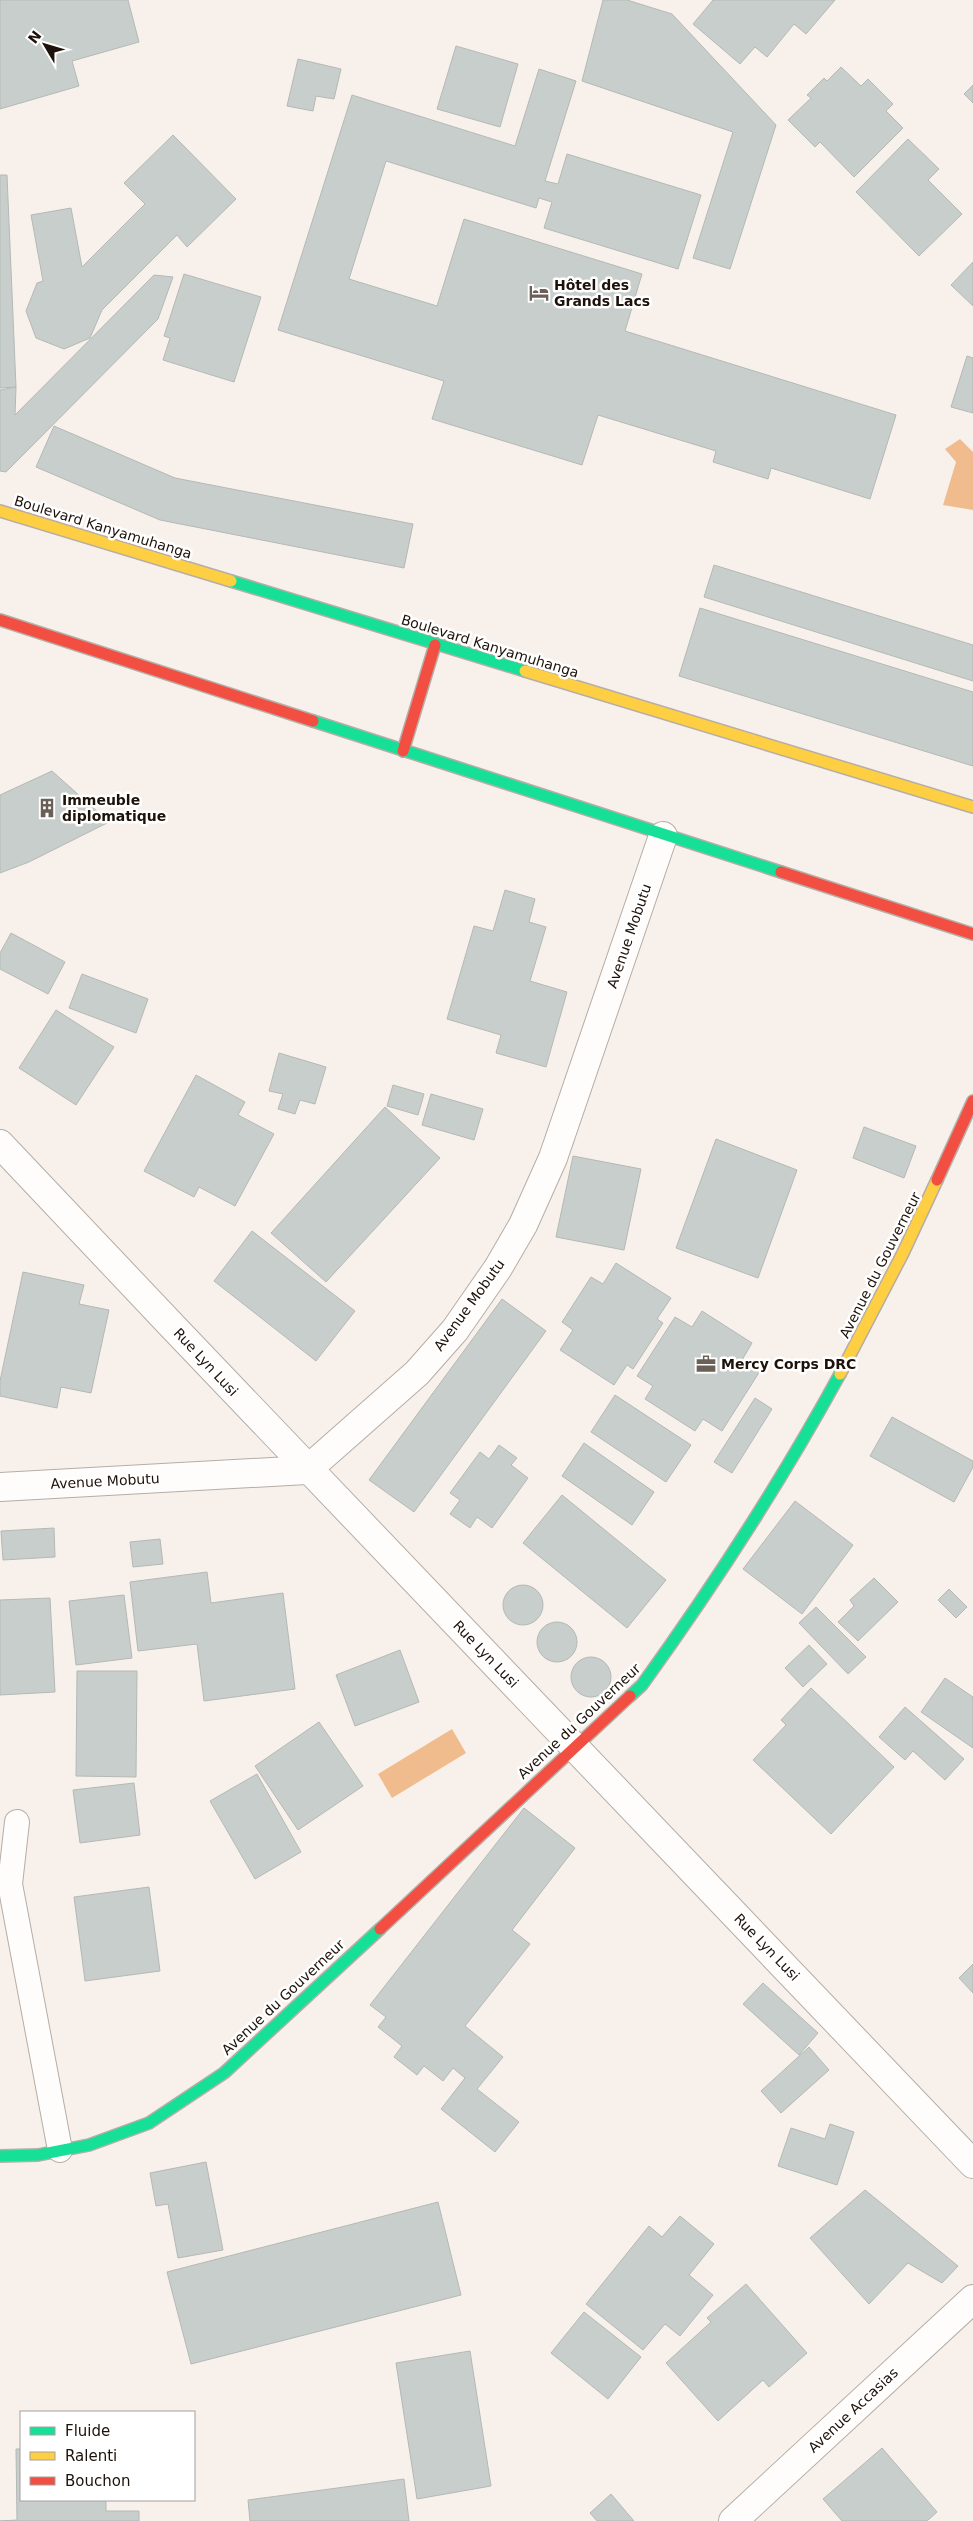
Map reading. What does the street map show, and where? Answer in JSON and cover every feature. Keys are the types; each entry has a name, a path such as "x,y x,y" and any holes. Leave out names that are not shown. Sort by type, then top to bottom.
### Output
{"main road":[{"name":"Boulevard Kanyamuhanga","path":"0,511 435,645 973,807"},
{"path":"0,620 663,836 973,934"},
{"path":"403,751 435,645"},
{"name":"Avenue du Gouverneur","path":"0,2156 38,2155 88,2144 149,2123 224,2073 575,1745 642,1685 696,1614 750,1531 873,1316 934,1191 973,1100"}],"street":[{"name":"Avenue Mobutu","path":"0,1487 307,1470 417,1373 455,1330 498,1268 523,1225 553,1158 663,836"},
{"name":"Rue Lyn Lusi","path":"0,1144 307,1470 575,1745 973,2164"},
{"name":"Avenue Accasias","path":"733,2521 973,2299"}],"lane":[{"path":"16,1822 10,1884 60,2150"}],"shaded area":[{"path":"960,439 973,452 973,510 943,505 956,462 945,449"},
{"path":"452,1729 466,1753 392,1798 378,1774"}],"building":[{"path":"0,0 128,0 139,42 72,61 79,86 0,109"},
{"path":"603,0 627,0 672,14 776,125 730,269 693,258 733,132 582,81"},
{"path":"713,0 835,0 806,34 794,24 767,57 755,47 740,64 693,24"},
{"path":"456,46 518,64 500,127 437,109"},
{"path":"298,59 341,69 334,99 316,96 313,111 287,106"},
{"path":"841,67 861,86 868,79 893,104 886,111 903,128 854,177 820,142 815,147 788,120 811,98 807,95 824,78 827,81"},
{"name":"Hôtel des Grands Lacs","path":"539,69 576,81 545,181 558,184 567,154 701,195 678,269 544,228 552,202 539,198 536,208 386,161 349,279 437,306 464,219 642,274 625,331 896,415 870,499 771,468 768,479 713,462 716,451 598,415 582,465 432,419 444,381 278,330 352,95 515,146"},
{"path":"973,85 973,103 964,94"},
{"path":"173,135 236,199 187,247 177,235 102,310 90,338 64,349 36,338 26,311 37,283 43,281 31,215 71,208 82,267 145,204 124,183"},
{"path":"908,139 939,169 928,180 962,214 919,256 856,192"},
{"path":"0,175 7,175 16,387 0,388"},
{"path":"973,262 973,306 951,285"},
{"path":"184,274 261,297 234,382 163,360 170,338 164,336"},
{"path":"154,275 173,277 158,319 6,472 0,471 0,390 16,387 15,415"},
{"path":"967,356 973,358 973,413 951,407"},
{"path":"54,426 175,478 413,524 404,568 160,520 36,467"},
{"path":"714,565 973,645 973,681 704,597"},
{"path":"700,608 973,692 973,766 679,676"},
{"name":"Immeuble diplomatique","path":"52,771 109,822 29,862 0,873 0,795"},
{"path":"505,890 535,899 529,922 546,927 530,981 567,992 546,1067 496,1053 501,1035 447,1019 474,926 493,931"},
{"path":"11,933 65,962 48,994 0,969 0,953"},
{"path":"82,974 148,999 136,1033 69,1008"},
{"path":"56,1010 114,1047 76,1105 19,1068"},
{"path":"279,1053 326,1067 315,1104 300,1100 295,1114 278,1109 283,1094 269,1091"},
{"path":"196,1075 245,1102 238,1115 274,1134 235,1206 199,1187 194,1197 144,1171"},
{"path":"393,1085 424,1094 418,1115 387,1106"},
{"path":"431,1094 483,1109 474,1140 422,1125"},
{"path":"385,1107 440,1158 326,1282 271,1233"},
{"path":"864,1127 916,1146 904,1178 853,1158"},
{"path":"716,1139 797,1170 758,1278 676,1248"},
{"path":"573,1156 641,1169 624,1250 556,1237"},
{"path":"252,1231 355,1311 316,1361 214,1281"},
{"path":"616,1263 671,1298 657,1319 663,1323 633,1369 627,1365 614,1385 560,1350 573,1330 562,1322 591,1277 603,1284"},
{"path":"23,1272 84,1285 79,1304 109,1310 91,1393 61,1387 57,1408 0,1396 0,1381"},
{"path":"502,1299 546,1331 414,1512 369,1480"},
{"path":"702,1311 752,1343 742,1360 760,1371 722,1431 703,1419 695,1431 645,1399 653,1386 637,1376 675,1317 692,1327"},
{"path":"615,1395 691,1445 666,1482 591,1432"},
{"path":"755,1398 772,1409 732,1473 714,1462"},
{"path":"892,1417 973,1461 973,1467 954,1502 870,1456"},
{"path":"584,1443 654,1492 632,1525 562,1476"},
{"path":"499,1445 517,1458 511,1465 528,1478 492,1528 477,1517 470,1528 450,1514 460,1500 450,1493 480,1452 489,1459"},
{"path":"562,1495 666,1580 627,1628 523,1543"},
{"path":"795,1501 853,1545 802,1614 743,1569"},
{"path":"54,1528 55,1557 3,1560 1,1531"},
{"path":"160,1539 163,1564 133,1567 130,1542"},
{"path":"207,1572 211,1603 283,1593 295,1689 204,1701 197,1644 138,1651 130,1582"},
{"path":"874,1578 898,1602 858,1641 838,1622 854,1606 850,1600"},
{"path":"519,1585 527,1585 534,1588 540,1594 543,1605 540,1616 534,1622 527,1625 519,1625 512,1622 506,1616 503,1609 503,1601 506,1594 512,1588"},
{"path":"949,1589 967,1607 956,1618 938,1600"},
{"path":"124,1595 132,1658 76,1665 69,1601"},
{"path":"50,1598 55,1692 0,1695 0,1600"},
{"path":"816,1607 866,1657 848,1674 799,1623"},
{"path":"561,1622 568,1625 574,1631 577,1642 576,1650 568,1659 561,1662 553,1662 546,1659 538,1650 537,1638 540,1631 549,1623"},
{"path":"809,1645 827,1664 803,1687 785,1668"},
{"path":"400,1650 419,1702 355,1726 336,1675"},
{"path":"587,1657 595,1657 602,1660 608,1666 611,1677 608,1688 602,1694 595,1697 587,1697 580,1694 574,1688 571,1681 571,1673 574,1666 580,1660"},
{"path":"77,1671 137,1671 136,1777 76,1776"},
{"path":"945,1678 973,1697 973,1748 921,1712"},
{"path":"811,1688 894,1767 831,1834 753,1760 786,1725 781,1720"},
{"path":"905,1707 964,1759 945,1780 913,1751 905,1760 879,1737"},
{"path":"319,1722 363,1786 298,1830 255,1766"},
{"path":"257,1774 301,1852 255,1879 210,1801"},
{"path":"134,1783 140,1835 80,1843 73,1790"},
{"path":"524,1808 575,1848 512,1930 530,1944 465,2026 503,2057 477,2089 519,2122 495,2152 441,2109 465,2078 453,2068 443,2081 424,2066 417,2075 394,2057 402,2046 378,2027 386,2017 370,2005"},
{"path":"149,1887 160,1971 85,1981 74,1897"},
{"path":"973,1964 973,1993 959,1978"},
{"path":"763,1983 818,2033 799,2055 743,2004"},
{"path":"809,2047 829,2070 781,2113 761,2091"},
{"path":"830,2124 854,2132 837,2185 778,2166 791,2128 825,2139"},
{"path":"206,2162 223,2250 178,2258 168,2204 156,2206 150,2173"},
{"path":"865,2190 958,2266 942,2283 908,2263 869,2304 810,2238"},
{"path":"438,2202 461,2295 191,2364 167,2272"},
{"path":"680,2216 714,2244 689,2275 713,2295 680,2336 665,2324 643,2350 586,2304 649,2226 662,2237"},
{"path":"746,2284 807,2353 769,2387 763,2380 718,2421 666,2363 711,2322 707,2318"},
{"path":"584,2312 641,2357 608,2399 551,2353"},
{"path":"470,2351 491,2486 417,2499 396,2363"},
{"path":"882,2448 937,2512 927,2521 842,2521 823,2499"},
{"path":"16,2449 20,2449 20,2501 106,2501 106,2511 139,2511 139,2521 0,2521 17,2520"},
{"path":"404,2479 409,2521 250,2521 248,2500"},
{"path":"611,2494 634,2521 597,2521 590,2513"}],"traffic: fast":[{"path":"231,581 525,671"},
{"path":"313,721 781,872"},
{"path":"630,1696 642,1685 721,1571 794,1454 840,1374"},
{"path":"0,2156 38,2155 89,2145 149,2123 224,2073 380,1929"}],"traffic: slow":[{"path":"0,511 231,581"},
{"path":"525,671 973,807"},
{"path":"840,1374 903,1253 937,1180"}],"traffic: jam":[{"path":"0,620 313,721"},
{"path":"403,751 435,645"},
{"path":"781,872 973,934"},
{"path":"937,1180 973,1101"},
{"path":"380,1929 630,1696"}],"place":[{"name":"Hôtel des Grands Lacs","path":"539,293"},
{"name":"Immeuble diplomatique","path":"47,808"},
{"name":"Mercy Corps DRC","path":"706,1364"}]}
